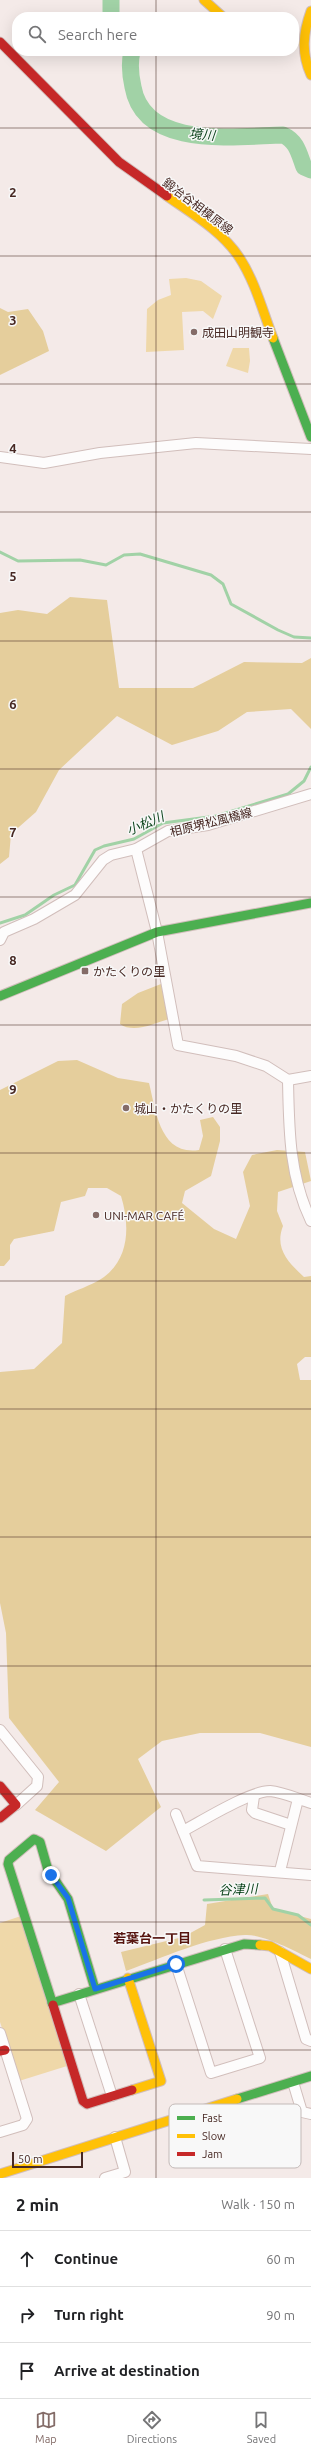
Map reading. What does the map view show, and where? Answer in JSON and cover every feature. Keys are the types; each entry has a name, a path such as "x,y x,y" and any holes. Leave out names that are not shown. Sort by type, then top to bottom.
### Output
{"street":[{"path":"204,0 217,12"},
{"path":"299,43 311,10"},
{"name":"鍛冶谷相模原線","path":"0,42 12,54"},
{"path":"299,48 311,75"},
{"name":"鍛冶谷相模原線","path":"14,56 115,158 208,226 230,246 239,257 252,283 311,437"},
{"path":"0,457 44,463 86,455 196,443 311,449"},
{"name":"相原堺松風橋線","path":"0,940 4,932 34,919 75,895 104,860 111,855 136,849 168,831 208,825 311,794"},
{"path":"136,849 158,932 178,1045 236,1056 266,1066 288,1080 311,1076"},
{"path":"0,996 158,932 311,903"},
{"path":"288,1080 289,1141 295,1176 311,1220"},
{"path":"0,1730 38,1777 37,1786 0,1818"},
{"path":"0,1786 16,1805"},
{"path":"183,1831 254,1796 269,1791 311,1803"},
{"path":"254,1796 252,1810 254,1813 291,1824"},
{"path":"280,1872 298,1799"},
{"path":"176,1814 197,1866 311,1875"},
{"path":"95,1989 68,1898 48,1870 40,1842 34,1839 9,1860 8,1864 83,2101 87,2104 161,2081 128,1978"},
{"path":"52,2003 128,1978 244,1944 270,1946 311,1969"},
{"path":"176,1964 211,2073 260,2058 225,1949"},
{"path":"280,1952 306,2039 311,2041"},
{"path":"79,1994 112,2096"},
{"path":"0,2033 3,2051 27,2119 23,2125 0,2130"},
{"path":"222,2104 311,2076"},
{"path":"293,2082 300,2104"},
{"path":"301,2109 302,2112 311,2114"},
{"path":"0,2174 169,2120"},
{"path":"104,2178 125,2172 115,2137"}],"shaded area":[{"path":"186,278 201,281 222,296 213,319 203,311 182,312 184,350 146,352 147,309 158,300 171,295 169,279"},
{"path":"0,308 8,312 28,309 43,331 49,351 0,375"},
{"path":"233,348 249,348 250,361 248,373 226,366"},
{"path":"70,597 107,600 119,688 193,688 244,662 302,663 311,658 311,729 291,709 247,712 218,731 172,745 117,716 59,770 36,812 11,834 9,857 0,864 0,613 18,610 47,614"},
{"path":"161,984 169,1019 138,1028 126,1027 120,1024 122,1004 138,993"},
{"path":"77,1060 118,1078 149,1083 154,1106 162,1129 168,1139 176,1146 186,1150 199,1150 203,1136 200,1120 213,1117 220,1127 220,1141 211,1176 185,1191 182,1203 214,1229 236,1239 250,1206 243,1172 252,1155 277,1150 305,1152 311,1181 278,1192 277,1211 283,1226 280,1242 284,1255 304,1277 311,1276 311,1357 305,1357 297,1364 300,1380 311,1380 311,1747 260,1733 200,1733 162,1741 138,1759 161,1807 106,1851 35,1810 59,1782 9,1718 6,1633 0,1603 0,1372 34,1369 62,1343 65,1296 101,1279 111,1271 118,1262 125,1241 126,1219 121,1196 107,1188 88,1188 85,1196 61,1202 54,1231 14,1239 10,1245 10,1259 4,1266 0,1266 0,1090 58,1061"},
{"path":"268,1894 273,1909 311,1919 311,1959 270,1940 252,1935 245,1935 200,1944 169,1954 126,1971 121,1952 183,1937 205,1925 207,1904"},
{"path":"21,1916 67,2066 19,2081 0,2022 0,1923"}],"waterway":[{"name":"境川","path":"111,0 111,12"},
{"name":"境川","path":"131,56 130,69 133,87 141,107 155,121 173,130 195,135 218,137 283,135 294,144 304,167 311,170"},
{"path":"0,552 18,561 80,560 106,565 124,555 140,554 211,575 223,584 231,604 278,630 294,637 311,638"},
{"name":"小松川","path":"0,923 25,915 54,895 75,885 95,850 104,846 134,839 163,823 216,816 288,794 304,781 311,767"},
{"name":"谷津川","path":"204,1900 265,1898 273,1909 298,1915 311,1925"}],"traffic: fast":[{"path":"273,338 311,437"},
{"path":"0,996 157,932 311,903"},
{"path":"53,2005 8,1864 9,1860 34,1839 40,1842 48,1870 68,1899 95,1989"},
{"path":"52,2003 244,1944 260,1945"},
{"path":"237,2099 311,2076"}],"traffic: slow":[{"path":"204,0 217,12"},
{"path":"311,11 306,27 304,43 304,51 311,75"},
{"path":"167,196 206,223 224,239 239,257 250,276 273,338"},
{"path":"260,1945 270,1946 311,1969"},
{"path":"128,1978 161,2081 132,2090"},
{"path":"221,2104 237,2099"},
{"path":"0,2174 169,2121"}],"traffic: jam":[{"path":"0,42 12,54"},
{"path":"14,56 119,162 167,196"},
{"path":"0,1786 16,1805 0,1818"},
{"path":"53,2005 83,2101 87,2104 132,2090"},
{"path":"0,2051 5,2050"}],"place":[{"name":"成田山明観寺","path":"194,332"},
{"name":"かたくりの里","path":"85,971"},
{"name":"城山・かたくりの里","path":"126,1108"},
{"name":"UNI-MAR CAFÉ","path":"96,1215"}],"district":[{"name":"若葉台一丁目","path":"152,1938"}],"route":[{"path":"51,1875 68,1898 95,1989 176,1964"}]}
